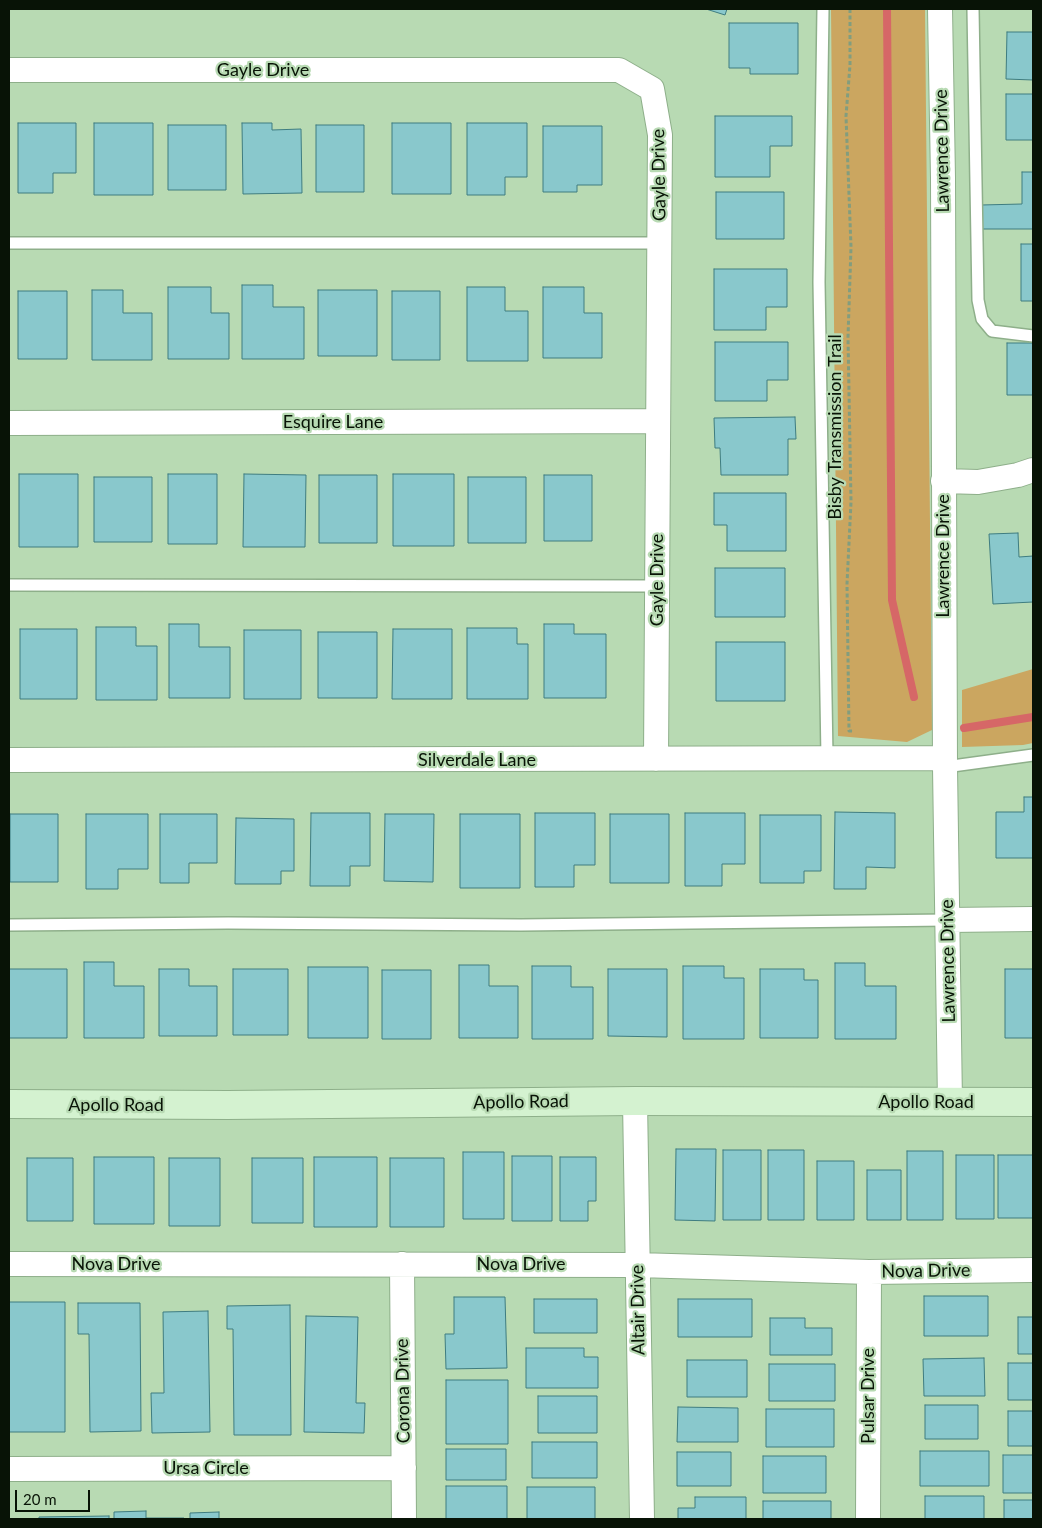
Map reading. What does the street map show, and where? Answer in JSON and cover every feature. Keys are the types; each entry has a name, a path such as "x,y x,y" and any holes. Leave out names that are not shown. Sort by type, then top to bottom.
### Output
{"street":[{"name":"Lawrence Drive","path":"940,9 943,178 945,762 950,1102"},
{"name":"Gayle Drive","path":"9,70 619,70 652,89 660,135 656,759"},
{"name":"Esquire Lane","path":"9,423 658,422"},
{"path":"943,481 978,482 1018,475 1033,470"},
{"name":"Silverdale Lane","path":"9,760 827,757 945,762"},
{"path":"948,920 1033,919"},
{"name":"Apollo Road","path":"9,1104 228,1106 635,1101 1033,1102"},
{"name":"Altair Drive","path":"635,1101 642,1519"},
{"name":"Nova Drive","path":"9,1264 638,1264 869,1272 1033,1270"},
{"name":"Corona Drive","path":"402,1264 404,1519"},
{"name":"Pulsar Drive","path":"868,1519 869,1272"},
{"name":"Ursa Circle","path":"9,1470 404,1468"}],"lane":[{"path":"823,9 819,282 827,757"},
{"path":"973,9 978,300 982,319 992,331 1033,336"},
{"path":"9,243 659,243"},
{"path":"9,585 657,586"},
{"path":"945,762 1033,755"},
{"path":"9,925 228,923 521,925 948,920"}],"path":[{"name":"Bisby Transmission Trail","path":"850,9 850,65 846,116 851,247 848,337 851,502 847,584 849,731 858,731"}],"shaded area":[{"path":"831,9 925,9 932,730 907,742 838,736"},
{"path":"1033,669 1033,743 962,747 962,690"}],"building":[{"path":"706,9 727,9 725,15"},
{"path":"729,23 798,23 798,74 750,74 750,68 729,68"},
{"path":"1007,32 1033,32 1033,80 1006,79"},
{"path":"1006,94 1033,94 1033,140 1006,140"},
{"path":"715,116 792,116 792,146 770,146 770,177 715,177"},
{"path":"18,123 76,123 76,173 53,173 53,193 18,193"},
{"path":"94,123 153,123 153,195 94,195"},
{"path":"242,123 272,123 272,130 301,129 302,193 243,194"},
{"path":"392,123 451,123 451,194 392,194"},
{"path":"467,123 527,123 527,177 505,177 505,195 467,195"},
{"path":"168,125 226,125 226,190 168,190"},
{"path":"316,125 364,125 364,192 316,192"},
{"path":"543,126 602,126 602,185 577,185 577,192 543,192"},
{"path":"1022,172 1033,172 1033,229 981,229 981,205 1022,204"},
{"path":"716,192 784,192 784,239 716,239"},
{"path":"1021,244 1033,244 1033,301 1021,301"},
{"path":"714,269 787,269 787,307 766,307 766,330 714,330"},
{"path":"242,285 273,285 273,307 304,307 304,359 242,359"},
{"path":"168,287 211,287 211,313 229,313 229,359 168,359"},
{"path":"467,287 505,287 505,311 528,311 528,361 467,361"},
{"path":"543,287 584,287 584,313 602,313 602,358 543,358"},
{"path":"92,290 123,290 123,313 152,313 152,360 92,360"},
{"path":"318,290 377,290 377,356 318,356"},
{"path":"18,291 67,291 67,359 18,359"},
{"path":"392,291 440,291 440,360 392,360"},
{"path":"715,342 788,342 788,380 767,380 767,401 715,401"},
{"path":"1007,343 1033,343 1033,395 1007,395"},
{"path":"795,417 796,439 788,439 788,475 721,475 720,448 715,448 714,418"},
{"path":"19,474 78,474 78,547 19,547"},
{"path":"168,474 217,474 217,544 168,544"},
{"path":"244,474 306,475 305,547 243,547"},
{"path":"393,474 454,474 454,546 393,546"},
{"path":"319,475 377,475 377,543 319,543"},
{"path":"544,475 592,475 592,541 544,541"},
{"path":"94,477 152,477 152,542 94,542"},
{"path":"468,477 526,477 526,543 468,543"},
{"path":"714,493 786,493 786,551 727,551 727,525 714,525"},
{"path":"1018,533 1019,557 1033,556 1033,602 993,604 989,534"},
{"path":"715,568 785,568 785,617 715,617"},
{"path":"169,624 199,624 199,647 230,647 230,698 169,698"},
{"path":"544,624 574,624 574,634 606,634 606,698 544,698"},
{"path":"96,627 136,627 136,646 157,646 157,700 96,700"},
{"path":"467,628 517,628 517,644 528,644 528,699 467,699"},
{"path":"20,629 77,629 77,699 20,699"},
{"path":"393,629 452,629 452,699 392,699"},
{"path":"244,630 301,630 301,699 244,699"},
{"path":"318,632 377,632 377,698 318,698"},
{"path":"716,642 785,642 785,701 716,701"},
{"path":"1024,797 1033,797 1033,858 996,858 996,812 1024,812"},
{"path":"835,812 895,813 895,868 866,867 866,889 834,889"},
{"path":"311,813 370,813 370,866 350,866 350,886 310,886"},
{"path":"535,813 595,813 595,865 574,865 574,887 535,887"},
{"path":"685,813 745,813 745,864 722,864 722,886 685,886"},
{"path":"10,814 58,814 58,882 10,882"},
{"path":"86,814 148,814 148,869 118,869 118,889 86,889"},
{"path":"160,814 217,814 217,863 189,863 189,883 160,883"},
{"path":"385,814 434,814 433,882 384,881"},
{"path":"460,814 520,814 520,888 460,888"},
{"path":"610,814 669,814 669,883 610,883"},
{"path":"760,815 821,815 821,871 804,871 804,883 760,883"},
{"path":"236,818 294,819 294,871 281,871 281,884 235,884"},
{"path":"84,962 114,962 114,986 144,986 144,1038 84,1038"},
{"path":"835,963 865,963 865,986 896,986 896,1039 835,1039"},
{"path":"459,965 489,965 489,986 518,986 518,1038 459,1038"},
{"path":"532,966 571,966 571,987 593,987 593,1039 532,1039"},
{"path":"683,966 724,966 724,978 744,978 744,1039 683,1039"},
{"path":"308,967 368,967 368,1038 308,1038"},
{"path":"9,969 67,969 67,1038 9,1038"},
{"path":"159,969 189,969 189,986 217,986 217,1036 159,1036"},
{"path":"233,969 288,969 288,1035 233,1035"},
{"path":"608,969 667,969 667,1037 608,1036"},
{"path":"760,969 804,969 804,980 818,980 818,1038 760,1038"},
{"path":"1005,969 1033,969 1033,1038 1005,1038"},
{"path":"382,970 431,970 431,1039 382,1039"},
{"path":"676,1149 716,1149 715,1221 675,1220"},
{"path":"723,1150 761,1150 761,1220 723,1220"},
{"path":"768,1150 804,1150 804,1220 768,1220"},
{"path":"907,1151 943,1151 943,1220 907,1220"},
{"path":"463,1152 504,1152 504,1219 463,1219"},
{"path":"956,1155 994,1155 994,1219 956,1219"},
{"path":"998,1155 1033,1155 1033,1218 998,1218"},
{"path":"512,1156 552,1156 552,1221 512,1221"},
{"path":"94,1157 154,1157 154,1224 94,1224"},
{"path":"314,1157 377,1157 377,1227 314,1227"},
{"path":"560,1157 596,1157 596,1201 588,1201 588,1221 560,1221"},
{"path":"27,1158 73,1158 73,1221 27,1221"},
{"path":"169,1158 220,1158 220,1226 169,1226"},
{"path":"252,1158 303,1158 303,1223 252,1223"},
{"path":"390,1158 444,1158 444,1227 390,1227"},
{"path":"817,1161 854,1161 854,1220 817,1220"},
{"path":"867,1170 901,1170 901,1220 867,1220"},
{"path":"924,1296 988,1296 988,1336 924,1336"},
{"path":"454,1297 505,1297 507,1368 446,1369 445,1334 454,1334"},
{"path":"534,1299 597,1299 597,1333 534,1333"},
{"path":"678,1299 752,1299 752,1337 678,1337"},
{"path":"9,1302 65,1302 65,1432 9,1432"},
{"path":"78,1303 140,1303 141,1431 90,1432 89,1334 78,1334"},
{"path":"290,1305 291,1435 234,1435 233,1329 227,1329 227,1306"},
{"path":"208,1311 210,1432 152,1433 151,1393 164,1393 163,1312"},
{"path":"306,1316 358,1317 356,1403 365,1403 364,1433 304,1432"},
{"path":"1018,1317 1033,1317 1033,1354 1018,1354"},
{"path":"770,1318 805,1318 805,1328 832,1328 832,1355 770,1355"},
{"path":"526,1348 584,1348 584,1357 598,1357 598,1388 526,1388"},
{"path":"984,1358 985,1396 924,1396 923,1359"},
{"path":"687,1360 747,1360 747,1397 687,1397"},
{"path":"1008,1363 1033,1363 1033,1400 1008,1400"},
{"path":"769,1364 835,1364 835,1401 769,1401"},
{"path":"446,1380 508,1380 508,1444 446,1444"},
{"path":"538,1396 597,1396 597,1433 538,1433"},
{"path":"925,1405 978,1405 978,1439 925,1439"},
{"path":"678,1407 738,1408 738,1442 677,1442"},
{"path":"766,1409 834,1409 834,1447 766,1447"},
{"path":"1008,1411 1033,1411 1033,1446 1008,1446"},
{"path":"532,1442 597,1442 597,1478 532,1478"},
{"path":"446,1449 506,1449 506,1480 446,1480"},
{"path":"920,1451 989,1451 989,1486 920,1486"},
{"path":"677,1452 731,1452 731,1486 677,1486"},
{"path":"1003,1455 1033,1455 1033,1493 1003,1493"},
{"path":"763,1456 826,1456 826,1493 763,1493"},
{"path":"446,1486 507,1486 507,1519 446,1519"},
{"path":"527,1487 595,1487 595,1519 527,1519"},
{"path":"925,1496 984,1496 984,1519 925,1519"},
{"path":"695,1497 746,1497 746,1519 678,1519 678,1508 695,1508"},
{"path":"1004,1500 1033,1500 1033,1519 1004,1519"},
{"path":"763,1501 831,1501 831,1519 763,1519"},
{"path":"146,1511 146,1518 184,1519 114,1519 114,1512"},
{"path":"219,1512 219,1519 190,1519 190,1513"},
{"path":"109,1516 109,1519 39,1519 39,1517"}],"waterway":[{"path":"887,9 892,600 914,697"},
{"path":"964,728 1033,717"}]}
